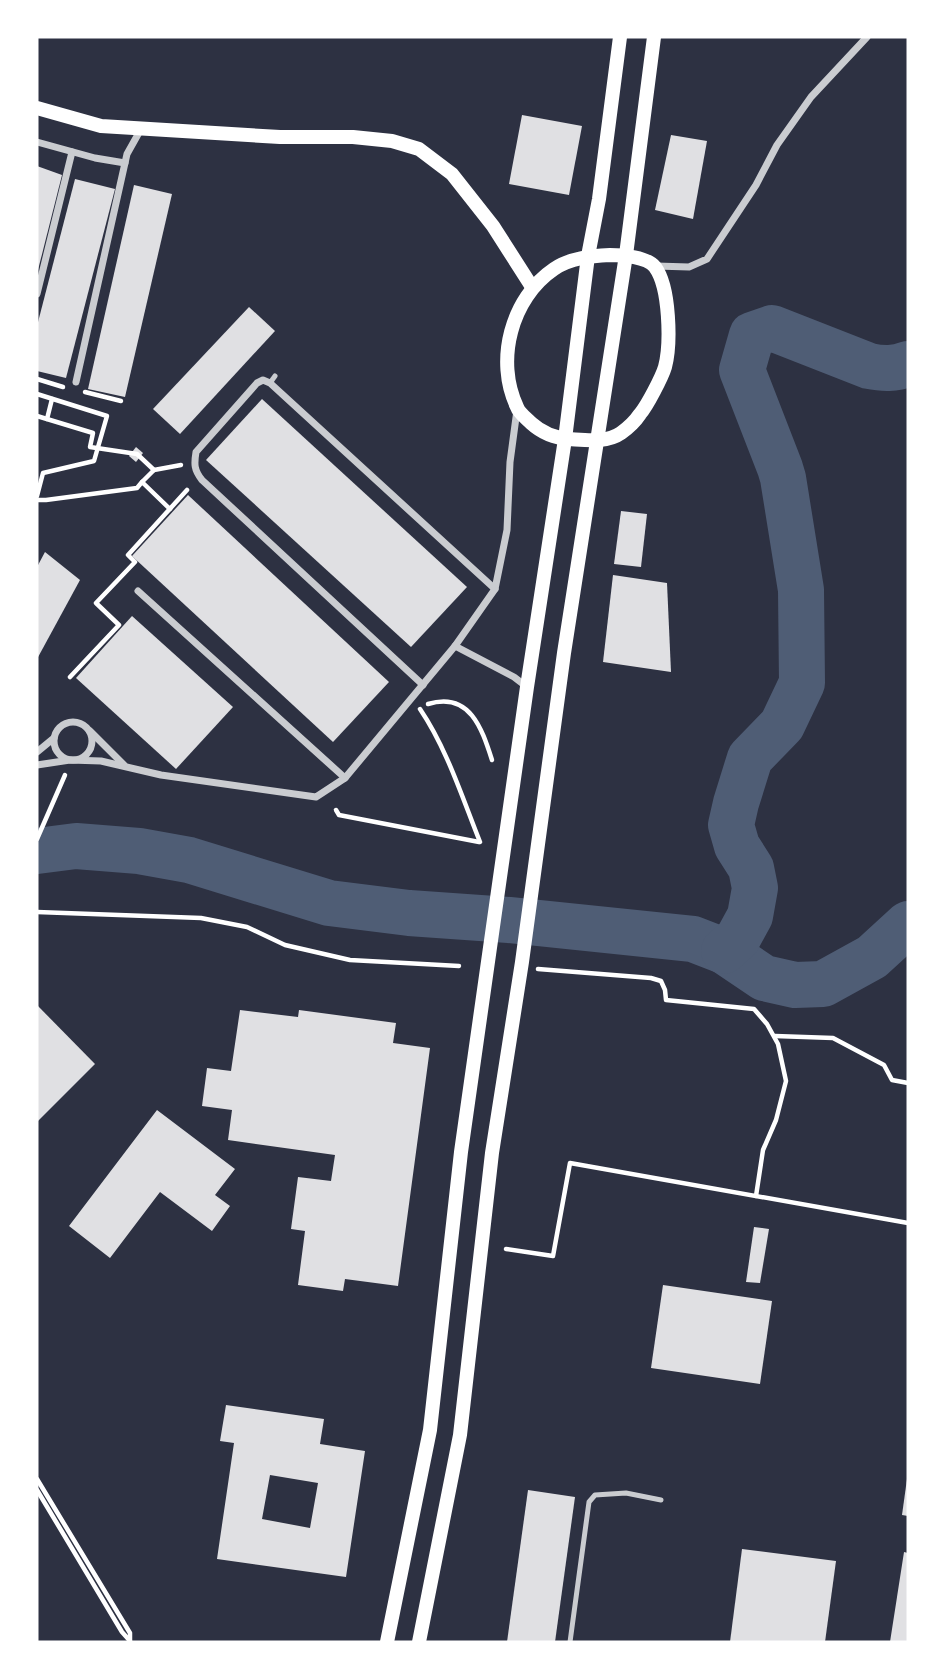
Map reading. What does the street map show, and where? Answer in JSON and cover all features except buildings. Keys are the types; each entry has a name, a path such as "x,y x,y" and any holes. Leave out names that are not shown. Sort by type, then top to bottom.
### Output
{"main road":[{"path":"387,1642 430,1430 461,1152 565,439 620,37"},
{"path":"419,1642 460,1435 492,1153 522,962 596,440 626,255 653,37"},
{"path":"37,108 101,127 280,137 353,137 392,141 419,149 452,174 493,226 532,287"},
{"path":"626,255 654,266 662,282 668,337 665,368 640,414 620,434 596,440 565,439 541,432 517,410 510,386 506,354 516,317 532,287 555,268 588,256 626,255"}],"street":[{"path":"654,266 689,267 707,259 756,186 777,145 811,97 867,37"},
{"path":"75,386 127,154 141,128"},
{"path":"37,142 95,158 125,163"},
{"path":"37,294 72,152"},
{"path":"423,685 202,480 195,472 196,452 257,383 272,379 382,486 495,589"},
{"path":"54,738 60,755 70,760 101,761 161,775 316,797 345,778 455,646 495,589 507,530 510,462 517,410"},
{"path":"138,591 345,778"},
{"path":"455,646 514,677 527,687"},
{"path":"37,752 54,738 59,728 70,722 82,724 87,728 124,766"},
{"path":"37,765 83,757 91,747 91,733 87,728"}],"lane":[{"path":"382,486 388,479"},
{"path":"421,521 427,514"},
{"path":"570,1642 589,1502 595,1495 626,1493 661,1500"}],"path":[{"path":"75,386 121,401"},
{"path":"37,394 107,416 94,461 43,473 37,498 46,500 137,488 154,470 194,463"},
{"path":"47,419 52,399"},
{"path":"37,416 93,433 90,447 137,454 154,470"},
{"path":"142,482 170,509"},
{"path":"336,810 339,815 480,842 432,725 419,707 441,699 468,711 480,726 492,760"},
{"path":"37,839 66,771"},
{"path":"37,912 201,918 247,927 285,945 350,960 460,966"},
{"path":"537,968 650,978 661,981 666,1000 754,1009 767,1024 778,1044 786,1081 776,1120 762,1150 756,1196"},
{"path":"774,1036 833,1038 884,1065 892,1080 908,1083"},
{"path":"506,1249 553,1256 570,1163 908,1223"},
{"path":"37,1479 130,1633 130,1641"},
{"path":"37,1490 130,1641"}],"waterway":[{"path":"724,951 738,938 750,916 755,888 751,868 737,846 731,825 736,803 750,758 782,725 802,683 801,590 783,478 742,370 752,335 772,328 869,366 889,368 908,364"},
{"path":"37,851 76,846 139,851 189,860 329,903 693,939 724,951 764,978 795,985 823,984 872,957 908,924"}]}
